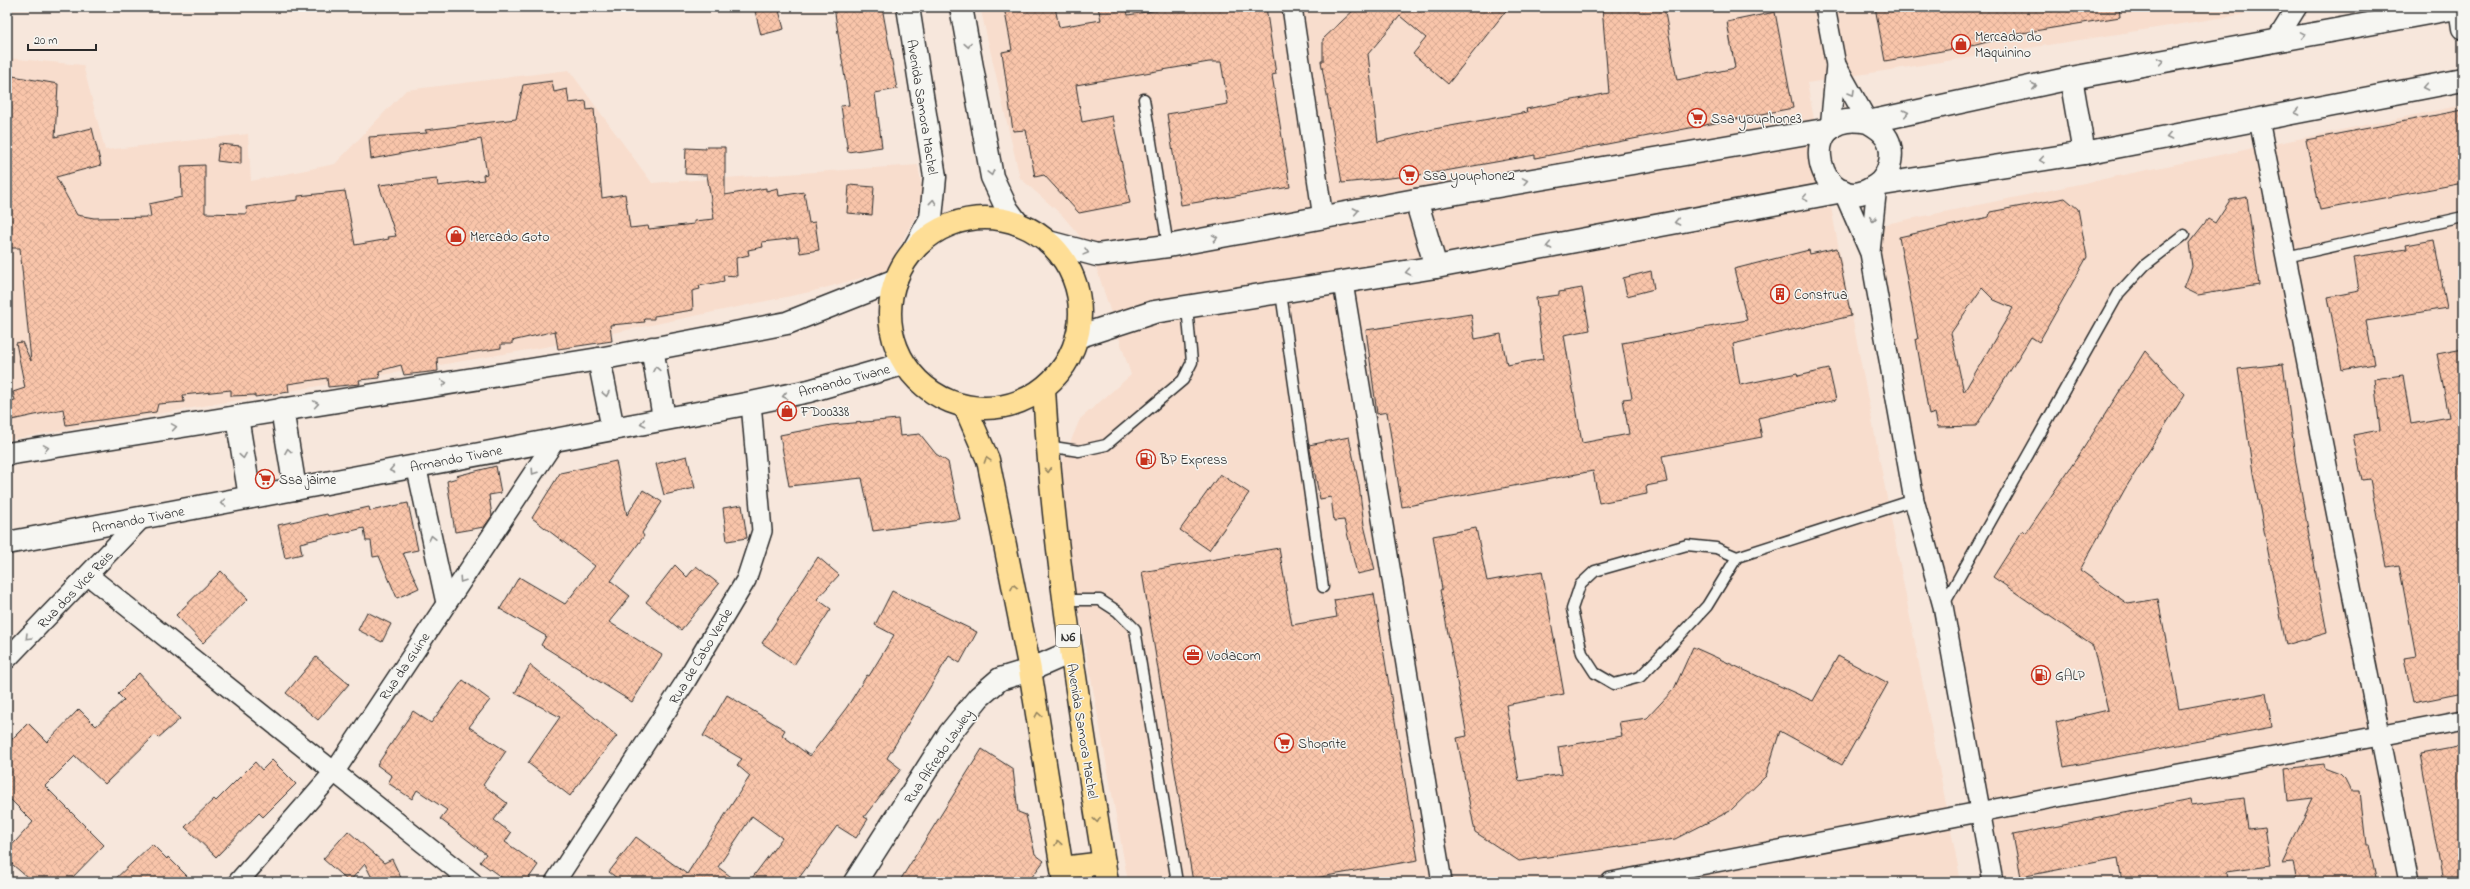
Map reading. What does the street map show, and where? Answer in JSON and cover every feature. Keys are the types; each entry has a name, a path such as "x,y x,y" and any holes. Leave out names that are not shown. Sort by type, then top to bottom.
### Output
{"highway":[{"path":"971,219 995,219 1018,224 1048,242 1064,259 1074,279 1080,302 1077,337 1065,366 1044,389 1002,408 965,407 930,392 903,364 891,334 890,307 896,280 913,251 939,230 971,219"},
{"name":"Avenida Samora Machel","path":"1044,389 1047,446 1063,600 1105,873"},
{"path":"965,407 988,460 1030,670 1063,875 1105,873"}],"street":[{"name":"Avenida Samora Machel","path":"908,7 935,177 931,218 913,251"},
{"path":"961,7 992,177 1007,209 1018,224"},
{"path":"1825,7 1836,65 1830,129 1822,142 1818,156 1822,171 1830,183 1843,191 1870,253 1914,500 1943,606 1979,812 1993,882"},
{"path":"2277,39 2297,7"},
{"path":"1297,11 1323,218"},
{"path":"1048,242 1097,255 1168,246 1416,200 1830,129 1848,120 1868,122 2071,78 2277,39 2412,11 2462,14"},
{"path":"1836,65 1868,122 1884,133 1891,151 1889,170 1877,185 1870,253"},
{"path":"2071,78 2084,153"},
{"path":"1077,337 1154,312 1281,293 1436,267 1843,191 1861,192 1877,185 2084,153 2463,80"},
{"path":"2258,120 2409,882"},
{"path":"1416,200 1436,267"},
{"path":"7,454 599,358 787,322 896,280"},
{"path":"1343,283 1442,882"},
{"path":"652,348 664,418"},
{"path":"599,358 613,429"},
{"name":"Armando Tivane","path":"7,543 613,429 664,418 751,403 809,391 903,364"},
{"name":"Rua de Cabo Verde","path":"555,882 684,684 746,580 762,531 751,403"},
{"path":"282,409 295,489"},
{"path":"238,417 250,497"},
{"name":"Rua da Guine","path":"238,882 335,771 556,439"},
{"path":"416,465 446,603"},
{"name":"Rua dos Vice Reis","path":"7,659 89,576 142,518"},
{"path":"89,576 335,771 472,882"},
{"name":"Rua Alfredo Lawley","path":"855,882 950,733 979,697 1000,679 1030,670 1071,652"},
{"path":"1611,882 2463,720"}],"lane":[{"path":"1144,99 1168,246"},
{"path":"2286,257 2463,217"},
{"path":"1943,606 2119,293 2145,265 2184,235"},
{"path":"1281,293 1323,587"},
{"path":"1047,446 1079,451 1106,445 1183,380 1192,362 1187,307"},
{"path":"1737,556 1707,606 1640,677 1614,684 1595,673 1582,653 1572,610 1580,585 1595,571 1687,545 1716,548 1737,556 1914,500"},
{"path":"1063,600 1100,600 1117,611 1134,629 1177,882"}],"shaded area":[{"path":"980,7 2249,7 2245,14 1807,83 1961,882 1128,882 1055,479 1080,419 1131,375 1090,248 1062,215 1020,178"},
{"name":"Mercado Goto","path":"7,58 83,65 105,150 248,134 251,181 335,164 406,90 569,70 652,183 918,165 924,200 886,271 810,292 550,346 7,440"},
{"path":"2463,105 2463,882 1997,882 1871,227"}],"building":[{"path":"754,7 778,7 784,29 761,35"},
{"path":"834,7 882,7 897,89 875,93 882,147 848,152 841,106 849,105"},
{"path":"1004,7 1055,7 1059,27 1101,20 1098,7 1126,7 1128,15 1176,7 1266,7 1276,74 1272,75 1290,187 1181,205 1167,114 1228,104 1221,62 1209,62 1076,85 1082,122 1112,116 1130,203 1079,213 1044,175 1035,177 1026,130 1013,131 1002,52 1012,50"},
{"path":"1357,7 1509,7 1448,84 1413,54 1426,38 1400,16 1368,54 1378,142 1434,129 1527,112 1526,109 1609,93 1602,7 1664,7 1677,80 1735,68 1727,22 1775,12 1793,108 1535,158 1535,155 1428,174 1342,183 1321,61 1323,61 1323,39"},
{"path":"1875,7 2119,7 2120,17 2022,33 1976,45 1885,61"},
{"name":"Mercado Goto","path":"7,75 58,84 55,137 92,128 101,165 56,177 77,215 94,218 151,217 149,204 182,197 181,166 205,165 205,213 247,214 246,207 298,200 298,196 345,191 355,245 389,239 388,237 396,236 379,185 437,179 438,186 484,180 483,175 487,174 481,139 371,159 369,137 427,133 425,130 516,119 523,85 552,81 554,92 567,89 569,103 586,101 587,110 594,109 602,198 625,194 630,228 648,226 649,229 694,224 694,221 714,219 707,175 685,174 686,148 706,149 706,147 725,147 725,195 766,188 766,191 778,188 779,196 804,192 809,223 815,222 819,250 800,253 798,238 762,242 763,247 748,250 749,255 736,258 737,276 723,275 724,281 699,286 700,289 692,291 693,310 654,316 654,319 644,319 645,322 610,325 612,341 558,349 555,331 512,341 512,344 501,344 501,348 437,358 438,371 404,375 401,365 379,371 380,378 359,380 360,384 328,387 327,378 288,384 289,392 255,397 255,395 231,396 231,390 183,395 184,402 158,404 156,412 66,425 63,409 7,421 7,402 15,400 13,392 25,388 16,343 22,342 31,361 20,248 7,248"},
{"path":"2463,110 2463,183 2320,210 2306,140"},
{"path":"219,144 241,146 241,164 217,161"},
{"path":"849,185 874,187 872,215 847,213"},
{"path":"2247,197 2259,285 2198,295 2184,288 2192,267 2189,243 2208,219 2215,223 2230,200"},
{"path":"2065,198 2078,209 2087,257 2039,342 2031,337 1976,426 1938,427 1935,413 1929,415 1916,339 1918,339 1899,237 1989,217 1990,212","holes":["1982,288 1994,300 2013,308 1964,392 1951,333"]},
{"path":"2434,240 2447,308 2366,321 2374,364 2342,370 2328,297 2359,291 2354,257 2407,249 2406,245"},
{"path":"1837,248 1851,316 1733,344 1740,385 1797,373 1798,376 1829,369 1836,400 1758,418 1762,437 1662,456 1667,482 1646,486 1647,494 1599,503 1593,471 1402,507 1387,412 1377,414 1366,330 1471,314 1475,339 1501,334 1507,365 1543,359 1536,298 1559,295 1559,292 1582,288 1590,330 1564,335 1582,443 1629,434 1623,399 1632,398 1622,343 1747,320 1734,269 1809,250 1810,254"},
{"path":"1651,271 1654,289 1627,296 1623,278"},
{"path":"2463,349 2463,693 2413,703 2404,658 2416,656 2399,565 2386,567 2370,479 2362,480 2353,435 2380,430 2374,379 2403,375 2411,424 2449,417 2437,354"},
{"path":"2145,351 2185,394 2125,489 2080,570 2128,604 2158,599 2179,709 2266,693 2272,727 2064,767 2056,722 2108,710 2093,646 1993,577 2023,530 2026,533 2083,449"},
{"path":"2283,364 2296,464 2327,633 2286,645 2253,473 2238,369"},
{"path":"898,419 900,436 920,434 936,454 948,462 960,519 873,531 862,478 789,486 780,435 831,425"},
{"path":"1349,437 1359,485 1364,525 1375,570 1357,574 1344,520 1334,521 1331,497 1320,499 1309,445"},
{"path":"687,456 695,488 664,495 656,464"},
{"path":"616,461 627,515 643,490 662,502 642,533 644,536 611,581 630,596 609,622 662,655 632,702 541,645 546,636 500,609 519,577 565,604 595,566 532,518 560,473"},
{"path":"496,466 501,493 489,495 492,516 484,527 455,532 447,481 457,478 456,476"},
{"path":"1220,474 1249,493 1209,550 1180,530"},
{"path":"408,503 418,550 403,553 419,588 397,598 379,556 373,557 371,541 366,541 364,528 300,543 302,554 285,558 278,525 327,514 328,516 369,507 370,511"},
{"path":"742,505 747,538 727,541 723,508"},
{"path":"1476,528 1487,581 1542,571 1564,694 1506,705 1519,781 1562,774 1558,747 1622,736 1619,722 1647,718 1674,689 1693,647 1813,701 1838,656 1888,683 1842,765 1780,731 1766,776 1730,811 1675,839 1519,861 1475,832 1457,738 1467,736 1440,590 1442,589 1433,536"},
{"name":"Shoprite","path":"1279,548 1292,625 1337,617 1334,600 1374,594 1418,860 1292,882 1193,882 1142,572"},
{"path":"818,557 839,575 817,599 831,609 794,665 762,643"},
{"path":"675,565 687,577 696,566 719,584 681,630 646,602"},
{"path":"221,571 248,599 203,643 176,615"},
{"path":"892,591 977,632 960,663 949,656 887,758 901,769 864,817 868,819 856,838 837,826 796,882 749,882 782,838 752,816 718,867 738,882 622,882 609,872 636,837 687,874 750,776 737,765 742,759 703,736 727,695 785,730 782,735 810,756 847,707 867,675 869,676 894,635 875,625"},
{"path":"367,612 391,624 382,642 358,630"},
{"path":"316,657 349,684 318,720 286,693"},
{"path":"530,665 617,736 570,796 528,763 560,717 515,693"},
{"path":"139,673 180,719 158,738 155,735 105,784 75,756 45,786 104,845 68,882 33,882 7,860 7,851 33,822 7,796 7,744 28,723 47,742 79,709 96,726 124,700 118,694"},
{"path":"463,680 490,700 469,727 506,751 483,785 507,803 494,820 511,833 505,842 538,865 526,882 508,882 480,862 486,854 440,819 447,810 417,790 412,799 388,783 392,776 377,765 413,711 431,723"},
{"path":"2463,746 2463,882 2443,882 2420,754"},
{"path":"982,749 1013,769 1018,812 1026,815 1035,854 1044,861 1028,882 899,882"},
{"path":"272,760 296,784 263,817 259,813 216,857 185,827 214,799 216,801 255,762 262,770"},
{"path":"2323,764 2324,768 2340,774 2345,779 2351,791 2360,791 2366,845 2369,845 2377,882 2297,882 2293,863 2282,864 2313,798 2288,801 2285,769"},
{"path":"2244,798 2248,829 2264,827 2270,866 2226,872 2227,882 2122,882 2118,858 2021,877 2013,835 2190,800 2191,805"},
{"path":"348,831 384,863 392,859 403,882 374,882 365,864 349,882 323,859"},
{"path":"152,844 167,859 168,857 193,882 112,882"}],"place":[{"name":"Mercado do Maquinino","path":"1961,44"},
{"name":"Ssa youphone3","path":"1697,118"},
{"name":"Ssa youphone2","path":"1409,175"},
{"name":"Mercado Goto","path":"456,236"},
{"name":"Construa","path":"1780,294"},
{"name":"FD00338","path":"787,411"},
{"name":"BP Express","path":"1146,459"},
{"name":"Ssa jaime","path":"265,479"},
{"name":"Vodacom","path":"1193,655"},
{"name":"GALP","path":"2041,675"},
{"name":"Shoprite","path":"1284,743"}]}
